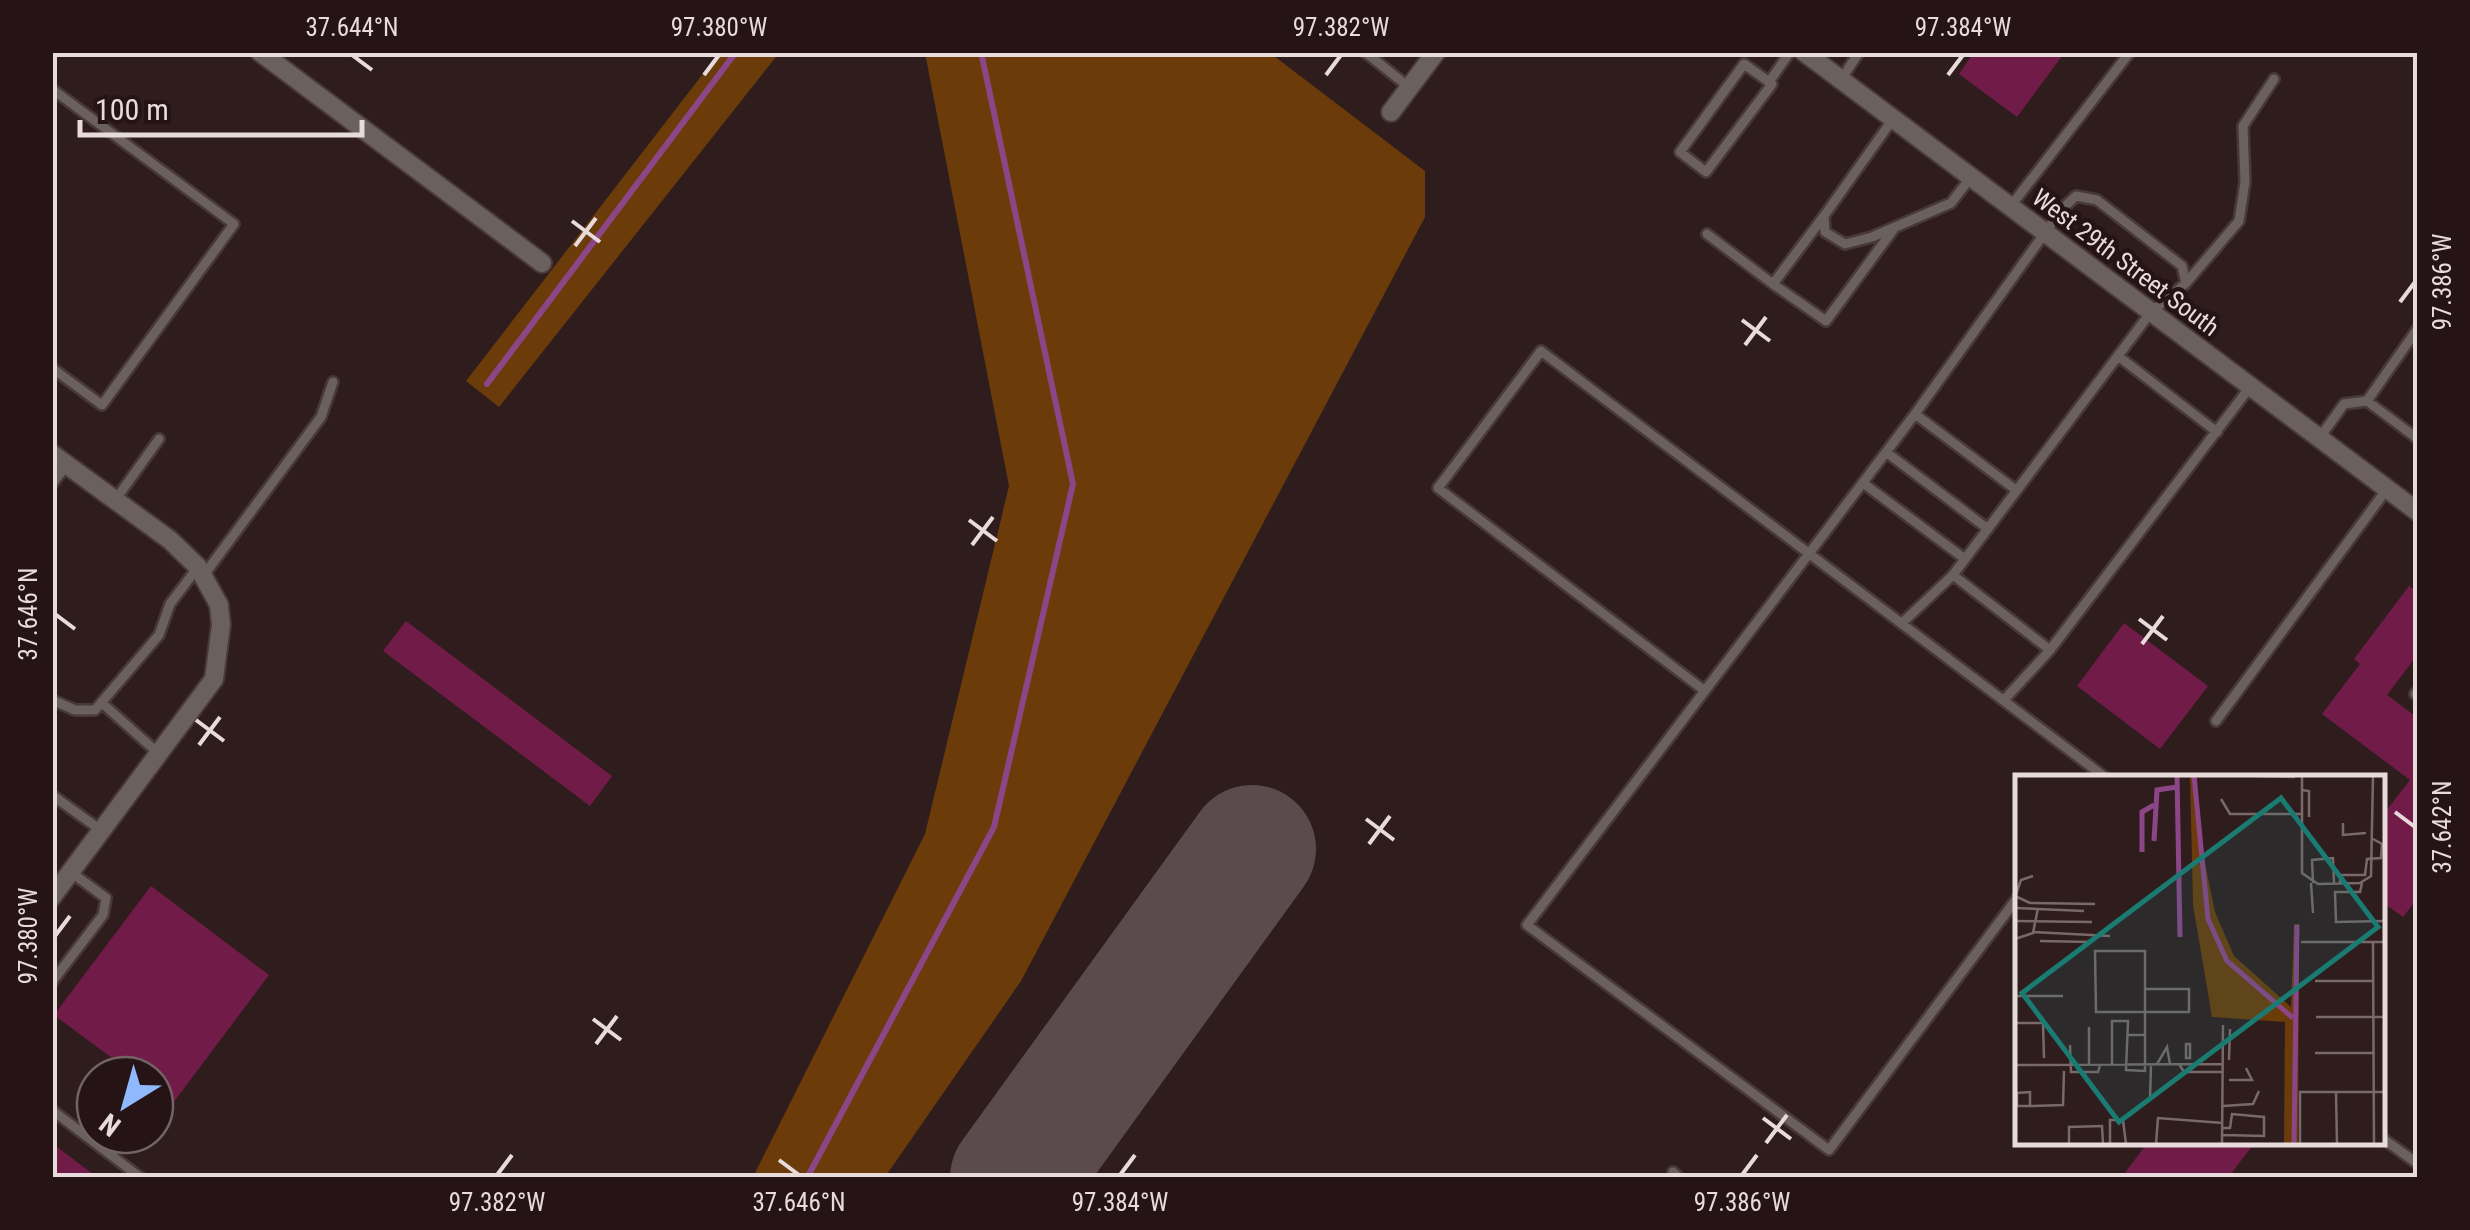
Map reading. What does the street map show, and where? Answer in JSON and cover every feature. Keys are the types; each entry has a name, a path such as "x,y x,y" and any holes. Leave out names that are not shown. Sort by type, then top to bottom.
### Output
{"street":[{"path":"260,52 542,263"},
{"path":"1391,112 1436,52"},
{"name":"West 29th Street South","path":"1804,52 2418,512"},
{"path":"52,897 214,679 220,614 201,571 116,500 60,460"}],"lane":[{"path":"1769,82 1790,52"},
{"path":"1841,80 1859,52"},
{"path":"2010,207 2130,52"},
{"path":"1371,54 1410,88"},
{"path":"1744,64 1769,82 1772,84 1706,172 1680,152 1744,64"},
{"path":"1902,622 1954,576 2151,312 2186,283 2238,221 2245,182 2243,126 2274,79"},
{"path":"52,90 234,224 102,405 54,371"},
{"path":"1773,284 1893,119"},
{"path":"1824,216 1825,232 1844,244 1951,203 1970,177"},
{"path":"2015,901 1829,1150 1527,925 1915,414 2048,234 2062,208 2076,196 2096,200 2182,266 2186,283"},
{"path":"1707,234 1826,321 1896,227"},
{"path":"2367,401 2418,328"},
{"path":"1705,690 1438,488 1541,351 2102,775"},
{"path":"2118,356 2218,432"},
{"path":"52,700 75,710 95,710 102,703 158,635 170,604 201,571 321,417 333,382"},
{"path":"2004,700 2050,650 2250,387"},
{"path":"2319,438 2344,404 2367,401 2418,439"},
{"path":"1915,414 2016,490"},
{"path":"116,500 159,439"},
{"path":"1886,452 1988,529"},
{"path":"52,484 60,460"},
{"path":"1863,483 1966,559"},
{"path":"2216,720 2387,489"},
{"path":"1954,576 2050,650"},
{"path":"102,703 160,755"},
{"path":"52,795 104,832"},
{"path":"52,982 104,915 106,898 72,873"},
{"path":"52,1110 140,1178"},
{"path":"2385,1140 2418,1164"}],"shaded area":[{"path":"719,53 779,53 499,407 466,381"},
{"path":"925,53 1270,53 1425,171 1425,217 1021,981 885,1177 753,1177 925,834 1009,486"}],"building":[{"path":"1974,52 2065,52 2017,117 1959,74"},
{"path":"2409,586 2418,592 2418,654 2387,695 2418,718 2418,898 2403,917 2385,904 2385,812 2410,780 2322,714 2360,664 2354,659"},
{"path":"406,621 612,776 590,806 383,651"},
{"path":"2124,623 2208,686 2160,749 2077,686"},
{"path":"151,886 269,975 175,1100 175,1055 108,1055 54,1015"},
{"path":"52,1143 98,1178 52,1178"},
{"path":"2146,1145 2253,1145 2228,1178 2121,1178"}],"waterway":[{"path":"487,384 736,52"},
{"path":"807,1178 994,827 1073,484 981,52"}],"runway":[{"path":"1014,1178 1252,849"}]}
